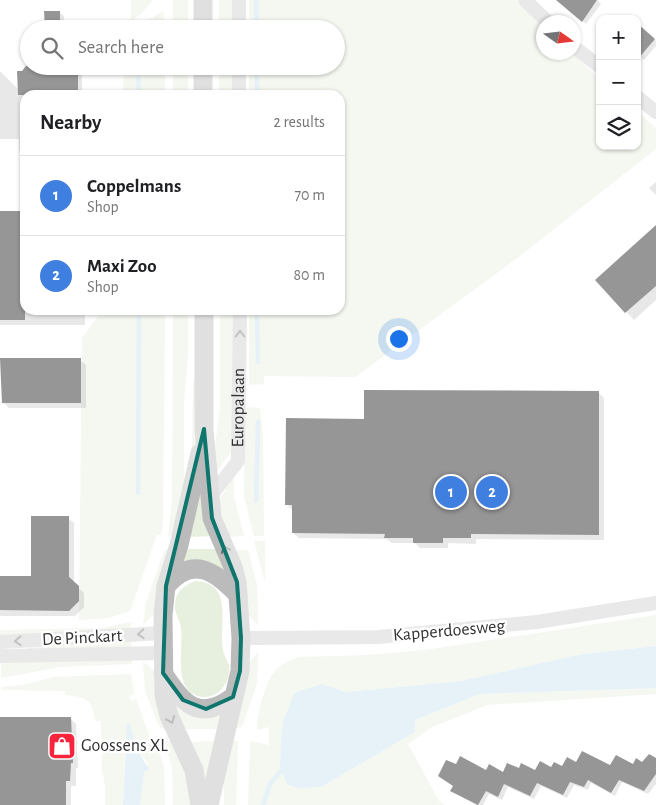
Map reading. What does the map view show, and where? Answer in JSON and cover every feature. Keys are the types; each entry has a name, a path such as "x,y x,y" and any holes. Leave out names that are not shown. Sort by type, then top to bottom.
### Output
{"main road":[{"path":"203,0 203,20"},
{"path":"203,75 203,90"},
{"name":"Europalaan","path":"204,315 204,429 212,518 233,566 238,595"},
{"name":"Europalaan","path":"166,586 199,462 204,429"},
{"path":"200,805 194,770 169,716 164,695 163,615 166,586 185,570 203,569 223,580 238,595 241,638 240,671 209,805"},
{"path":"163,672 182,700 197,708 217,707 233,697"}],"street":[{"path":"239,0 239,20"},
{"path":"525,0 541,15"},
{"path":"581,53 596,65"},
{"path":"239,75 239,90"},
{"path":"641,100 656,112"},
{"name":"Europalaan","path":"210,497 238,461 240,315"},
{"name":"Kapperdoesweg","path":"241,638 379,638 537,622 656,602"},
{"name":"De Pinckart","path":"0,642 163,633"},
{"name":"De Pinckart","path":"0,656 163,652"}],"highlighted area":[{"path":"204,429 212,518 237,582 241,638 240,671 233,697 206,709 183,700 163,673 166,586"}],"green space":[{"path":"131,0 153,0 141,14 131,20"},
{"path":"173,0 188,0 188,20 173,20"},
{"path":"219,0 234,0 234,20 219,20"},
{"path":"249,0 516,0 536,19 536,60 579,60 596,75 596,150 641,150 641,115 656,128 656,149 516,259 355,377 264,376 264,384 249,385 249,315 345,315 345,90 249,90 249,75 345,75 345,20 249,20"},
{"path":"163,11 164,20 150,19"},
{"path":"124,75 165,75 165,90 123,90"},
{"path":"173,75 188,75 188,90 173,90"},
{"path":"219,75 234,75 234,90 219,90"},
{"path":"99,315 165,315 163,523 161,535 157,534 130,611 109,618 79,620 82,338"},
{"path":"173,315 188,315 188,356 184,402 184,497 176,536 168,536 172,502"},
{"path":"220,315 234,315 232,450 216,473 214,453 220,409"},
{"path":"197,380 196,451 192,451 193,381"},
{"path":"245,407 260,408 263,435 264,536 254,536 244,496"},
{"path":"234,478 234,497 244,536 225,537 218,502"},
{"path":"199,482 215,536 185,537"},
{"path":"254,541 265,541 265,582"},
{"path":"172,549 156,612 143,625 146,603 164,551"},
{"path":"182,549 221,549 225,573 182,566"},
{"path":"232,550 248,550 257,585 258,626 247,613"},
{"path":"195,581 207,583 215,589 220,597 222,606 223,651 229,672 223,688 209,697 193,694 186,687 181,669 181,628 175,610 175,602 181,590"},
{"path":"656,615 656,646 583,654 461,681 346,692 322,684 283,722 280,768 321,787 415,732 415,720 480,694 656,688 656,694 487,705 432,727 408,744 439,801 444,805 248,805 250,741 269,745 269,727 257,730 260,708 271,676 277,669 289,661 299,657 367,655 425,650"},
{"path":"131,622 131,630 0,636 0,630 102,628"},
{"path":"132,641 131,648 27,650 26,646"},
{"path":"258,652 257,683 242,727 232,729 247,665"},
{"path":"132,658 132,664 60,667 1,678 1,659"},
{"path":"143,662 150,667 159,682 168,729 162,729 159,726 145,691"},
{"path":"131,674 134,693 129,696 131,701 136,699 153,745 157,744 164,768 165,805 140,805 144,772 148,764 136,747 130,726 125,747 123,805 105,805 101,721 95,721 90,704 83,698 65,695 65,691 1,690 1,687 23,685 53,677"},
{"path":"171,704 221,711 221,729 180,729"},
{"path":"164,741 176,741 196,805 173,805 172,767"},
{"path":"217,741 208,784 202,783 187,742"},
{"path":"228,741 238,741 236,805 224,805 224,757"}],"water":[{"path":"656,646 656,688 480,694 415,720 415,732 321,787 299,788 288,785 280,768 283,722 294,694 297,692 322,684 346,692 461,681 583,654"},
{"path":"127,723 130,724 136,747 149,769 144,772 140,805 123,805"}],"building":[{"path":"556,0 597,0 582,22 581,15 574,15"},
{"path":"44,11 60,11 60,20 44,20"},
{"path":"641,27 655,39 641,55"},
{"path":"17,71 20,71 20,75 78,75 78,90 20,90 20,95 18,95"},
{"path":"0,211 20,211 20,315 25,315 25,320 0,320"},
{"path":"656,225 656,286 625,313 595,280"},
{"path":"0,358 81,358 81,403 2,403"},
{"path":"364,390 599,391 599,535 471,534 471,538 443,538 443,543 413,543 413,538 384,538 385,534 292,533 292,505 285,505 286,418 364,419"},
{"path":"31,516 69,516 69,577 79,586 79,601 69,611 0,610 0,576 31,576"},
{"path":"0,717 71,717 73,763 71,763 70,781 66,781 66,805 0,805"},
{"path":"582,751 610,765 616,755 633,764 636,758 642,762 649,754 656,758 656,774 644,791 619,780 611,793 588,780 584,787 570,782 563,795 537,783 530,796 504,784 498,797 486,791 478,805 450,791 453,786 438,776 446,760 456,764 460,756 486,770 489,764 503,772 507,763 519,768 521,763 535,770 540,761 551,767 554,762 562,766 567,757 576,762"}],"waterway":[{"path":"256,0 257,20"},
{"path":"138,75 139,90"},
{"path":"257,75 257,90"},
{"path":"138,493 139,315"},
{"path":"257,315 258,362"},
{"path":"256,501 258,422"},
{"path":"263,805 270,784 284,767"}],"place":[{"name":"Coppelmans","path":"451,492"},
{"name":"Maxi Zoo","path":"492,492"},
{"name":"Goossens XL","path":"62,746"}]}
